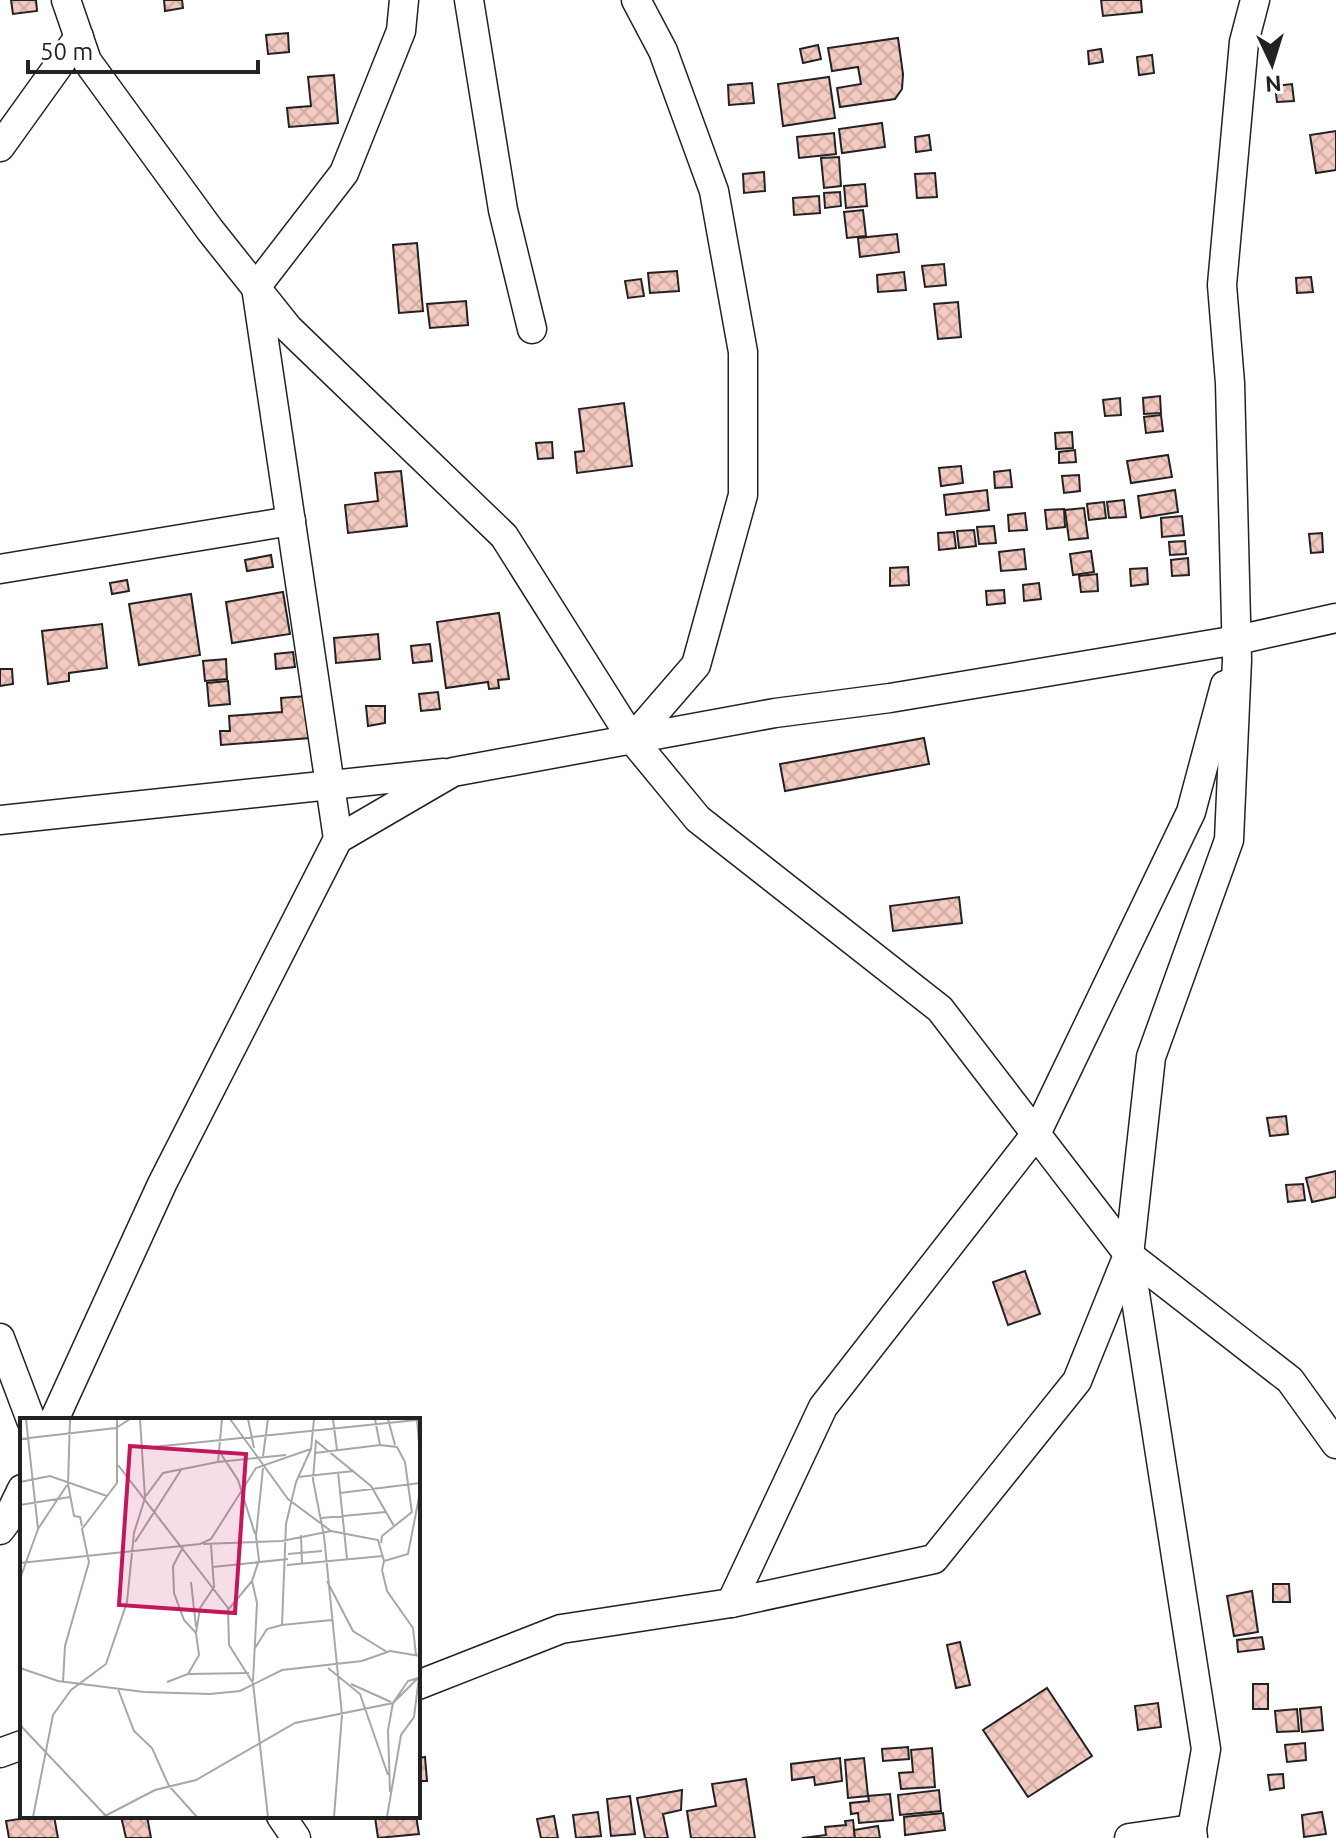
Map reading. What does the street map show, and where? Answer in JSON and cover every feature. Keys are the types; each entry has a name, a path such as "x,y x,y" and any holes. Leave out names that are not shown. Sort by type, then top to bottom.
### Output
{"street":[{"path":"66,0 87,61 210,230 288,328 504,536 632,739 698,819 940,1009 1129,1255 1290,1380 1336,1444"},
{"path":"338,839 256,287 344,173 401,31 404,0"},
{"path":"469,0 503,210 532,329"},
{"path":"632,739 696,665 743,495 743,352 714,191 663,51 636,0"},
{"path":"1129,1838 1193,1834 1206,1749 1129,1255 1151,1057 1229,840 1237,640 1230,383 1222,285 1244,42 1255,0"},
{"path":"0,147 79,37"},
{"path":"0,569 291,521"},
{"path":"0,820 453,772 775,713 890,698 1237,640 1336,618"},
{"path":"731,1603 823,1407 1036,1134 1191,812 1237,640"},
{"path":"55,1418 162,1184 338,839 453,772"},
{"path":"420,1684 561,1629 731,1603 934,1559 1077,1381 1129,1255"},
{"path":"0,1338 30,1418"},
{"path":"0,1530 20,1493"},
{"path":"0,1753 20,1746"},
{"path":"282,1818 296,1838"},
{"path":"302,1838 305,1818"}],"building":[{"path":"11,0 36,0 37,11 13,14"},
{"path":"164,0 182,0 183,8 165,11"},
{"path":"1101,0 1141,0 1142,12 1103,16"},
{"path":"288,33 289,52 268,54 266,35"},
{"path":"898,38 903,74 902,89 895,99 840,107 837,88 861,84 858,67 832,71 828,48"},
{"path":"818,45 821,59 803,63 800,49"},
{"path":"1101,49 1103,62 1089,64 1088,51"},
{"path":"1152,55 1154,73 1139,75 1137,57"},
{"path":"334,75 338,123 289,127 287,108 311,106 308,77"},
{"path":"829,77 835,118 783,126 778,84"},
{"path":"752,83 754,103 729,105 728,85"},
{"path":"1292,84 1294,101 1277,102 1275,86"},
{"path":"882,123 885,147 842,153 839,129"},
{"path":"1336,131 1336,170 1316,173 1310,135"},
{"path":"834,133 836,154 799,158 797,137"},
{"path":"929,135 931,150 916,152 915,137"},
{"path":"839,157 841,186 824,188 821,158"},
{"path":"764,172 765,191 744,193 743,174"},
{"path":"935,173 937,197 917,198 915,174"},
{"path":"865,184 867,206 846,208 844,186"},
{"path":"840,192 841,206 825,208 824,193"},
{"path":"819,196 820,213 794,215 793,198"},
{"path":"863,210 866,236 847,238 844,212"},
{"path":"897,234 899,252 860,257 858,238"},
{"path":"417,243 423,311 399,313 393,245"},
{"path":"944,264 946,285 925,287 922,266"},
{"path":"677,271 679,291 650,293 648,273"},
{"path":"904,272 906,290 878,292 877,275"},
{"path":"1311,277 1313,292 1297,293 1296,278"},
{"path":"641,279 644,296 628,298 625,281"},
{"path":"466,301 468,325 430,328 427,304"},
{"path":"958,302 961,337 938,339 934,304"},
{"path":"1160,396 1161,413 1144,414 1143,398"},
{"path":"1120,398 1121,415 1105,416 1103,400"},
{"path":"624,403 632,466 577,473 575,452 584,451 579,409"},
{"path":"1161,415 1163,431 1146,433 1144,417"},
{"path":"1072,432 1073,448 1056,449 1055,433"},
{"path":"552,442 553,458 538,459 536,443"},
{"path":"1075,450 1076,462 1059,463 1059,452"},
{"path":"1168,455 1172,477 1131,483 1127,461"},
{"path":"961,466 963,483 941,486 939,468"},
{"path":"1010,470 1012,487 995,488 994,472"},
{"path":"401,471 407,526 348,533 345,505 378,501 375,473"},
{"path":"1079,475 1080,491 1064,493 1062,476"},
{"path":"987,490 989,510 946,515 944,495"},
{"path":"1175,490 1178,512 1141,518 1138,496"},
{"path":"1124,500 1126,517 1109,518 1107,502"},
{"path":"1104,502 1106,518 1089,520 1087,504"},
{"path":"1084,508 1088,538 1069,540 1065,510"},
{"path":"1064,509 1065,527 1047,529 1045,510"},
{"path":"1025,513 1027,530 1009,531 1008,515"},
{"path":"1182,516 1184,535 1162,537 1161,518"},
{"path":"994,526 996,543 979,544 977,527"},
{"path":"974,530 976,546 959,548 957,531"},
{"path":"954,532 956,548 939,550 938,533"},
{"path":"1322,533 1323,552 1311,553 1309,534"},
{"path":"1185,541 1186,554 1170,555 1169,542"},
{"path":"1024,549 1026,569 1001,571 999,552"},
{"path":"1091,551 1094,572 1073,575 1070,554"},
{"path":"271,555 273,567 247,571 245,560"},
{"path":"1188,558 1189,575 1172,576 1171,560"},
{"path":"908,567 909,585 890,586 890,568"},
{"path":"1147,568 1148,584 1131,586 1130,569"},
{"path":"1097,574 1098,591 1081,592 1079,576"},
{"path":"127,580 129,591 112,594 110,583"},
{"path":"1039,583 1041,599 1024,601 1023,585"},
{"path":"1004,590 1005,603 987,605 986,591"},
{"path":"283,592 290,634 232,643 226,602"},
{"path":"191,594 200,655 139,665 129,604"},
{"path":"499,613 509,679 498,680 499,688 489,689 488,682 446,688 437,622"},
{"path":"102,624 107,668 69,673 69,681 48,684 42,631"},
{"path":"378,634 380,659 336,663 334,638"},
{"path":"430,644 432,661 413,663 411,646"},
{"path":"293,652 295,667 276,669 275,654"},
{"path":"226,659 227,679 205,681 203,661"},
{"path":"0,669 12,669 13,684 0,686"},
{"path":"228,681 230,704 209,706 207,683"},
{"path":"438,692 440,709 421,711 419,694"},
{"path":"307,696 310,738 221,745 220,731 230,731 229,716 282,712 281,698"},
{"path":"366,706 385,706 385,723 368,726"},
{"path":"924,738 929,764 785,791 780,764"},
{"path":"959,897 962,923 893,931 890,906"},
{"path":"1286,1116 1288,1134 1270,1136 1267,1118"},
{"path":"1336,1171 1336,1197 1312,1202 1306,1178"},
{"path":"1303,1184 1305,1200 1288,1202 1286,1185"},
{"path":"1025,1271 1040,1314 1008,1325 993,1282"},
{"path":"1273,1584 1289,1584 1290,1602 1273,1602"},
{"path":"1252,1591 1258,1632 1234,1636 1227,1596"},
{"path":"1262,1637 1264,1649 1238,1652 1237,1640"},
{"path":"960,1642 970,1685 956,1688 947,1645"},
{"path":"1253,1684 1268,1684 1268,1709 1253,1709"},
{"path":"1047,1688 1092,1756 1028,1797 983,1730"},
{"path":"1158,1703 1161,1727 1138,1730 1135,1706"},
{"path":"1321,1707 1323,1730 1302,1732 1300,1709"},
{"path":"1297,1709 1299,1731 1277,1732 1275,1711"},
{"path":"1305,1743 1306,1760 1287,1762 1285,1745"},
{"path":"908,1747 909,1759 883,1761 882,1749"},
{"path":"932,1748 935,1787 901,1789 899,1773 913,1772 911,1750"},
{"path":"425,1757 427,1781 420,1781 420,1758"},
{"path":"840,1758 842,1781 815,1785 814,1777 792,1780 791,1764"},
{"path":"864,1758 868,1796 848,1798 845,1760"},
{"path":"1283,1774 1284,1788 1270,1790 1268,1775"},
{"path":"746,1779 755,1838 691,1838 687,1811 716,1806 712,1784"},
{"path":"682,1790 681,1810 663,1814 668,1838 645,1838 637,1798"},
{"path":"939,1790 941,1811 900,1815 898,1795"},
{"path":"890,1794 893,1820 859,1823 858,1813 851,1814 850,1803 869,1801 868,1796"},
{"path":"630,1796 635,1834 611,1836 607,1799"},
{"path":"598,1812 601,1836 576,1838 573,1815"},
{"path":"1322,1812 1326,1834 1304,1837 1302,1815"},
{"path":"943,1813 945,1830 905,1835 904,1817"},
{"path":"554,1816 558,1838 541,1838 537,1819"},
{"path":"54,1818 58,1838 9,1838 6,1821"},
{"path":"121,1818 147,1818 151,1838 126,1838"},
{"path":"375,1818 416,1818 419,1834 378,1838"},
{"path":"853,1820 855,1838 802,1838 826,1835 825,1827 846,1825 845,1821"},
{"path":"878,1826 880,1838 855,1838 854,1830"}]}
